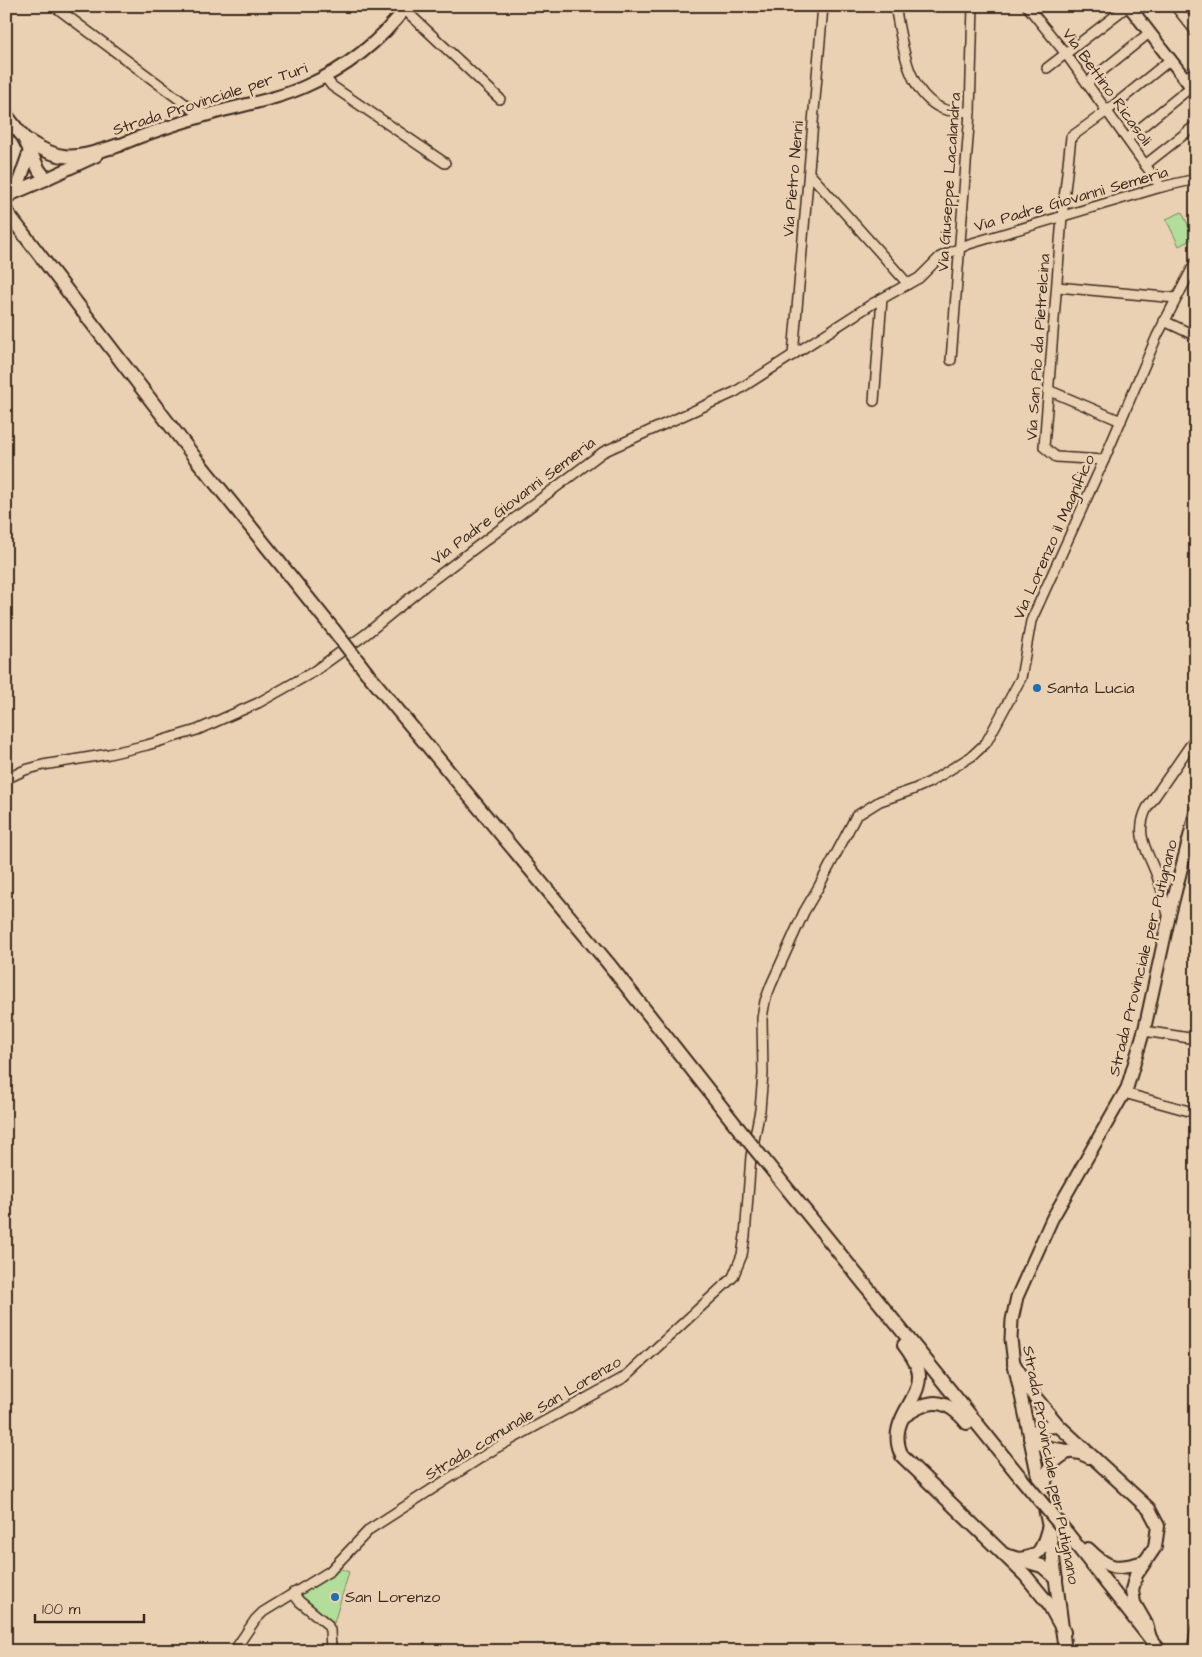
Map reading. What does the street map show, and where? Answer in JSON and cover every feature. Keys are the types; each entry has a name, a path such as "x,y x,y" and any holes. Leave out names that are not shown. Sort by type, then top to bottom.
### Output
{"main road":[{"path":"6,115 35,150 46,179"},
{"path":"35,150 62,156 79,157 119,145"},
{"path":"8,196 18,185 35,150"},
{"name":"Strada Provinciale per Turi","path":"8,196 46,179"},
{"path":"6,211 196,459 367,673 608,963 742,1133 1160,1651"},
{"path":"894,1320 898,1337 914,1358 919,1371 917,1386 901,1419 897,1433 897,1447 902,1456 1025,1575 1048,1603 1064,1632"},
{"path":"1014,1364 1035,1396 1059,1426 1149,1509 1158,1526 1155,1546 1136,1575 1132,1590 1134,1603 1146,1624 1150,1638"},
{"path":"901,1419 916,1408 931,1402 946,1405 958,1413 975,1432 994,1446"},
{"path":"1059,1426 1041,1428 1030,1437 1049,1448 1080,1453 1095,1461"},
{"name":"Strada Provinciale per Putignano","path":"1030,1437 1049,1527 1065,1651"},
{"path":"1043,1492 1047,1471 1054,1459 1068,1452"},
{"path":"1018,1559 1031,1558 1038,1552 1049,1527"},
{"path":"1068,1535 1085,1547 1101,1563 1109,1566 1117,1568 1144,1562"},
{"path":"1003,1554 1042,1566 1056,1578"},
{"path":"1025,1575 1040,1580 1056,1578"}],"street":[{"path":"54,6 192,109 207,115"},
{"name":"Via Pietro Nenni","path":"793,355 823,6"},
{"path":"895,6 911,77 924,95 942,109 952,112 970,112"},
{"name":"Via Giuseppe Lacalandra","path":"952,360 970,112 973,6"},
{"name":"Via Bettino Ricasoli","path":"1027,6 1066,54 1161,187"},
{"path":"1048,68 1128,6 1191,86"},
{"path":"1175,6 1196,32"},
{"path":"406,8 500,99"},
{"name":"Strada Provinciale per Turi","path":"46,179 119,145 207,115 270,99 304,87 324,77 361,53 406,8"},
{"path":"1087,83 1149,33"},
{"name":"Via San Pio da Pietrelcina","path":"1104,460 1056,457 1044,447 1062,217 1071,137 1107,111 1170,60"},
{"path":"1126,139 1191,86 1196,70"},
{"path":"324,77 332,86 445,163"},
{"path":"1145,165 1196,125"},
{"path":"809,173 908,284"},
{"name":"Via Padre Giovanni Semeria","path":"6,779 25,770 43,765 109,754 197,730 258,703 313,672 366,634 426,585 507,525 567,477 603,452 735,392 882,299 919,278 940,257 960,248 1161,187 1196,179"},
{"name":"Via Lorenzo il Magnifico","path":"751,1156 760,1110 763,1074 762,1018 765,1001 804,912 856,816 880,801 930,782 972,756 986,743 1021,678 1031,621 1164,321 1196,261"},
{"path":"1057,287 1176,298"},
{"path":"874,401 882,299"},
{"path":"1164,321 1196,336"},
{"path":"1048,390 1120,421"},
{"path":"1169,916 1159,880 1140,832 1141,820 1147,808 1196,737"},
{"name":"Strada Provinciale per Putignano","path":"1030,1437 1014,1364 1012,1330 1018,1297 1052,1219 1124,1093 1144,1031 1169,916 1196,811"},
{"path":"1144,1031 1196,1039"},
{"path":"1124,1093 1196,1114"},
{"name":"Strada comunale San Lorenzo","path":"234,1651 255,1620 271,1606 330,1572 370,1530 496,1448 625,1377 733,1277 742,1255 745,1236 751,1156"},
{"path":"293,1592 299,1601 327,1624 330,1630 330,1651"},
{"path":"1192,1651 1196,1628"}],"green space":[{"path":"1182,212 1194,238 1179,246 1166,219"},
{"path":"338,1568 349,1572 334,1623 309,1606 305,1601 302,1591"}],"place":[{"name":"Santa Lucia","path":"1037,688"},
{"name":"San Lorenzo","path":"335,1597"}]}
